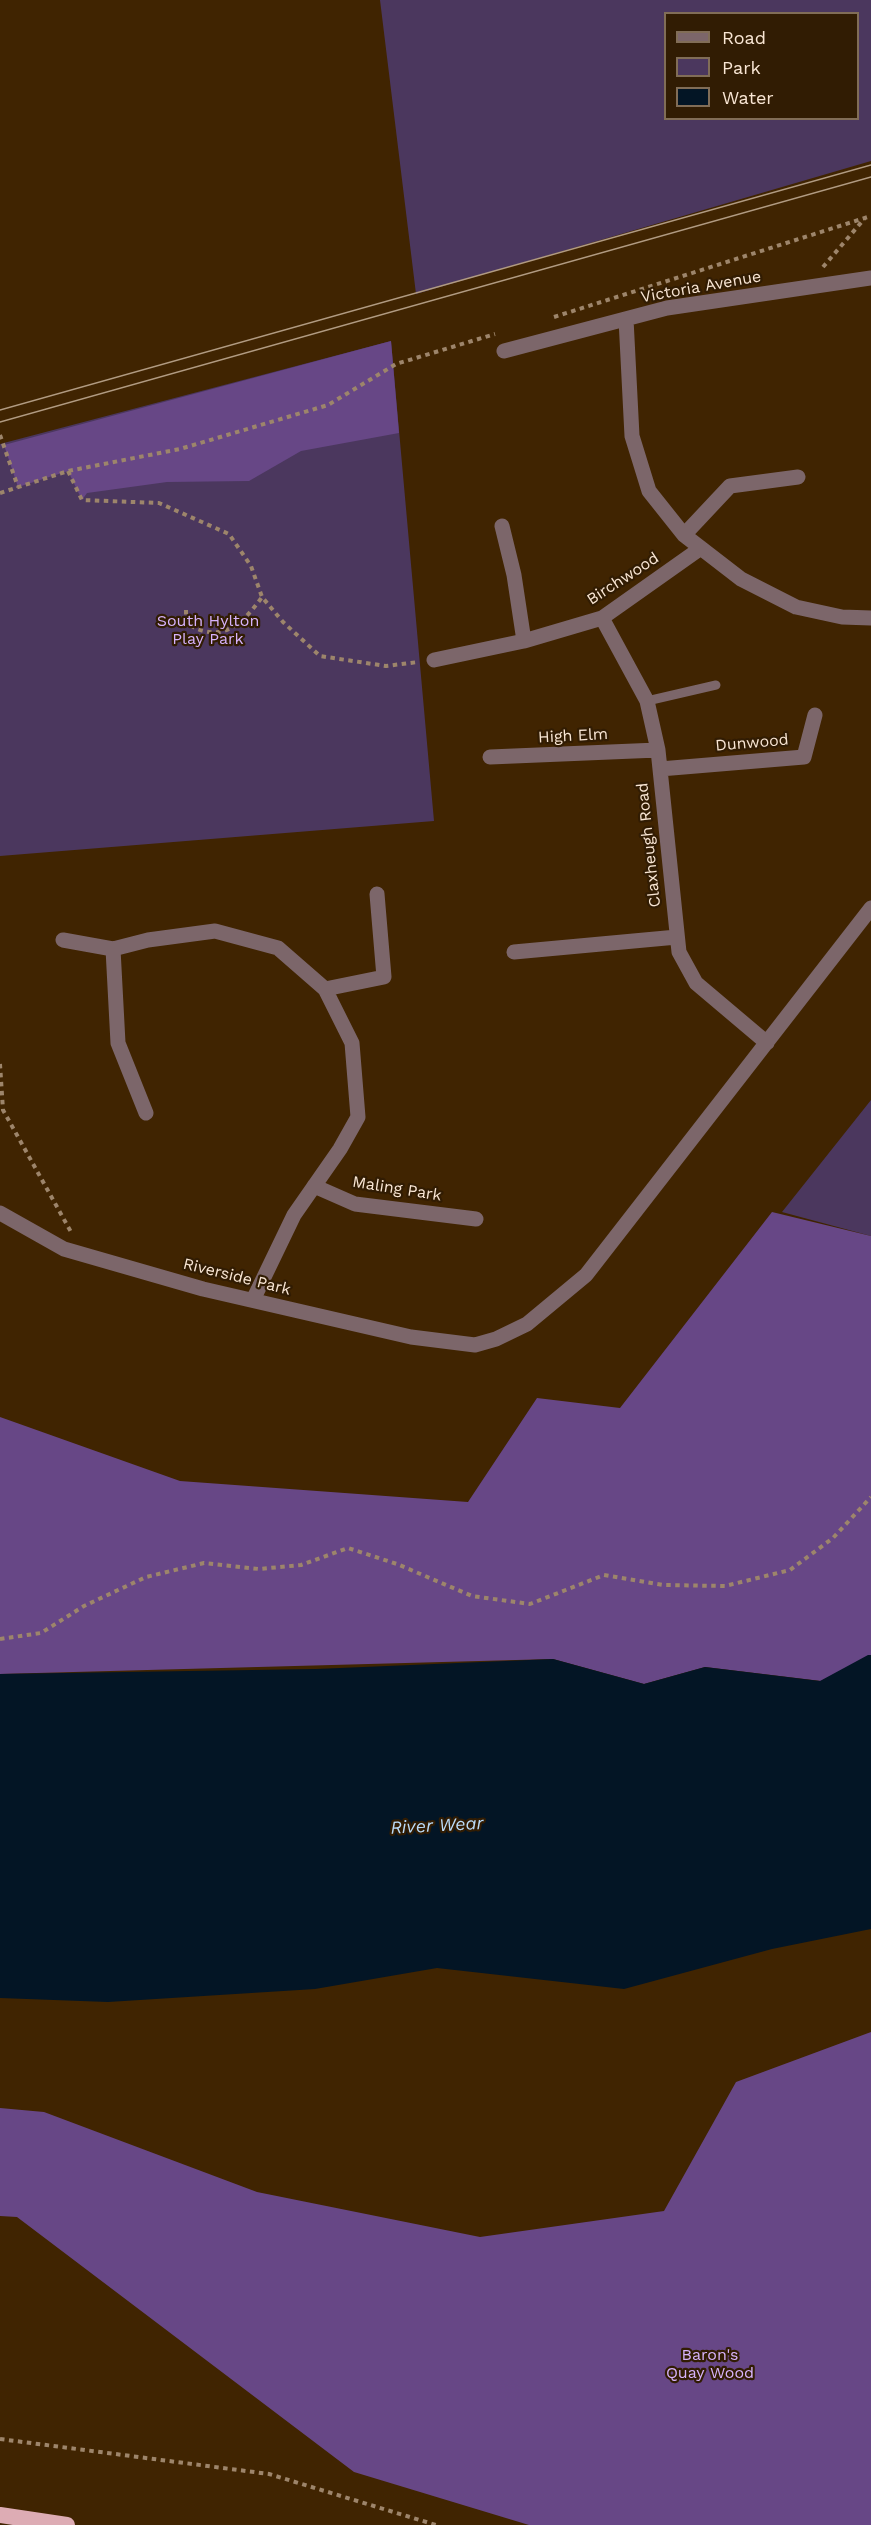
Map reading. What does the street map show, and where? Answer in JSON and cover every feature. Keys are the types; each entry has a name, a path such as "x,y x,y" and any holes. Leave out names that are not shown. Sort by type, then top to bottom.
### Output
{"highway":[{"path":"0,2515 67,2525"}],"street":[{"name":"Victoria Avenue","path":"504,351 668,308 871,278"},
{"path":"626,319 632,436 649,491 684,535 741,579 796,606 842,617 871,618"},
{"path":"684,535 730,486 798,477"},
{"path":"502,526 514,575 524,640"},
{"name":"Birchwood","path":"434,660 524,640 602,618 701,548"},
{"name":"Claxheugh Road","path":"602,618 647,701 658,750 679,952 696,983 767,1043"},
{"name":"Dunwood","path":"660,769 804,757 815,715"},
{"name":"High Elm","path":"490,757 658,750"},
{"path":"325,989 384,977 377,894"},
{"path":"767,1043 871,908"},
{"name":"Maling Park","path":"63,940 113,949 148,940 215,931 278,948 325,989 352,1043 358,1117 340,1149 294,1215 253,1300"},
{"path":"514,952 677,937"},
{"path":"113,949 118,1043 146,1113"},
{"name":"Riverside Park","path":"0,1213 64,1249 203,1289 411,1337 475,1345 496,1339 527,1324 586,1275 767,1043"},
{"name":"Maling Park","path":"314,1186 355,1204 476,1219"}],"lane":[{"path":"647,701 716,685"}],"path":[{"path":"542,320 631,294 871,216"},
{"path":"805,288 865,218"},
{"path":"0,493 68,471 180,448 328,405 396,363 497,334"},
{"path":"0,435 18,487"},
{"path":"68,471 82,500 159,503 229,534 251,566 262,597 283,622 320,656 386,666 434,660"},
{"path":"186,610 186,623 196,629 215,633 230,630 251,612 262,597"},
{"path":"0,1064 3,1110 83,1254"},
{"path":"0,1639 41,1633 84,1606 146,1577 204,1563 258,1569 301,1565 348,1548 398,1564 472,1596 530,1604 604,1575 663,1585 725,1586 790,1570 834,1538 871,1497"},
{"path":"0,2439 269,2474 436,2525"}],"green space":[{"path":"380,0 871,0 871,161 416,294"},
{"name":"South Hylton Play Park","path":"391,341 434,821 0,856 0,444"},
{"path":"391,341 399,433 301,451 249,481 167,482 87,493 82,500 68,471 18,487 4,445"},
{"path":"871,1100 871,1236 782,1212"},
{"path":"772,1212 871,1236 871,1655 821,1681 705,1667 644,1684 553,1659 0,1674 0,1417 180,1481 468,1502 537,1398 620,1408"},
{"name":"Baron's Quay Wood","path":"871,2032 871,2525 529,2525 354,2472 17,2217 0,2216 0,2108 44,2112 257,2192 480,2237 664,2211 736,2082"}],"water":[{"name":"River Wear","path":"871,1655 871,1929 772,1949 624,1989 437,1968 315,1989 108,2002 0,1998 0,1674 316,1669 553,1659 644,1684 705,1667 820,1681"}],"tram line":[{"path":"0,410 871,165"},
{"path":"0,422 871,177"}]}
